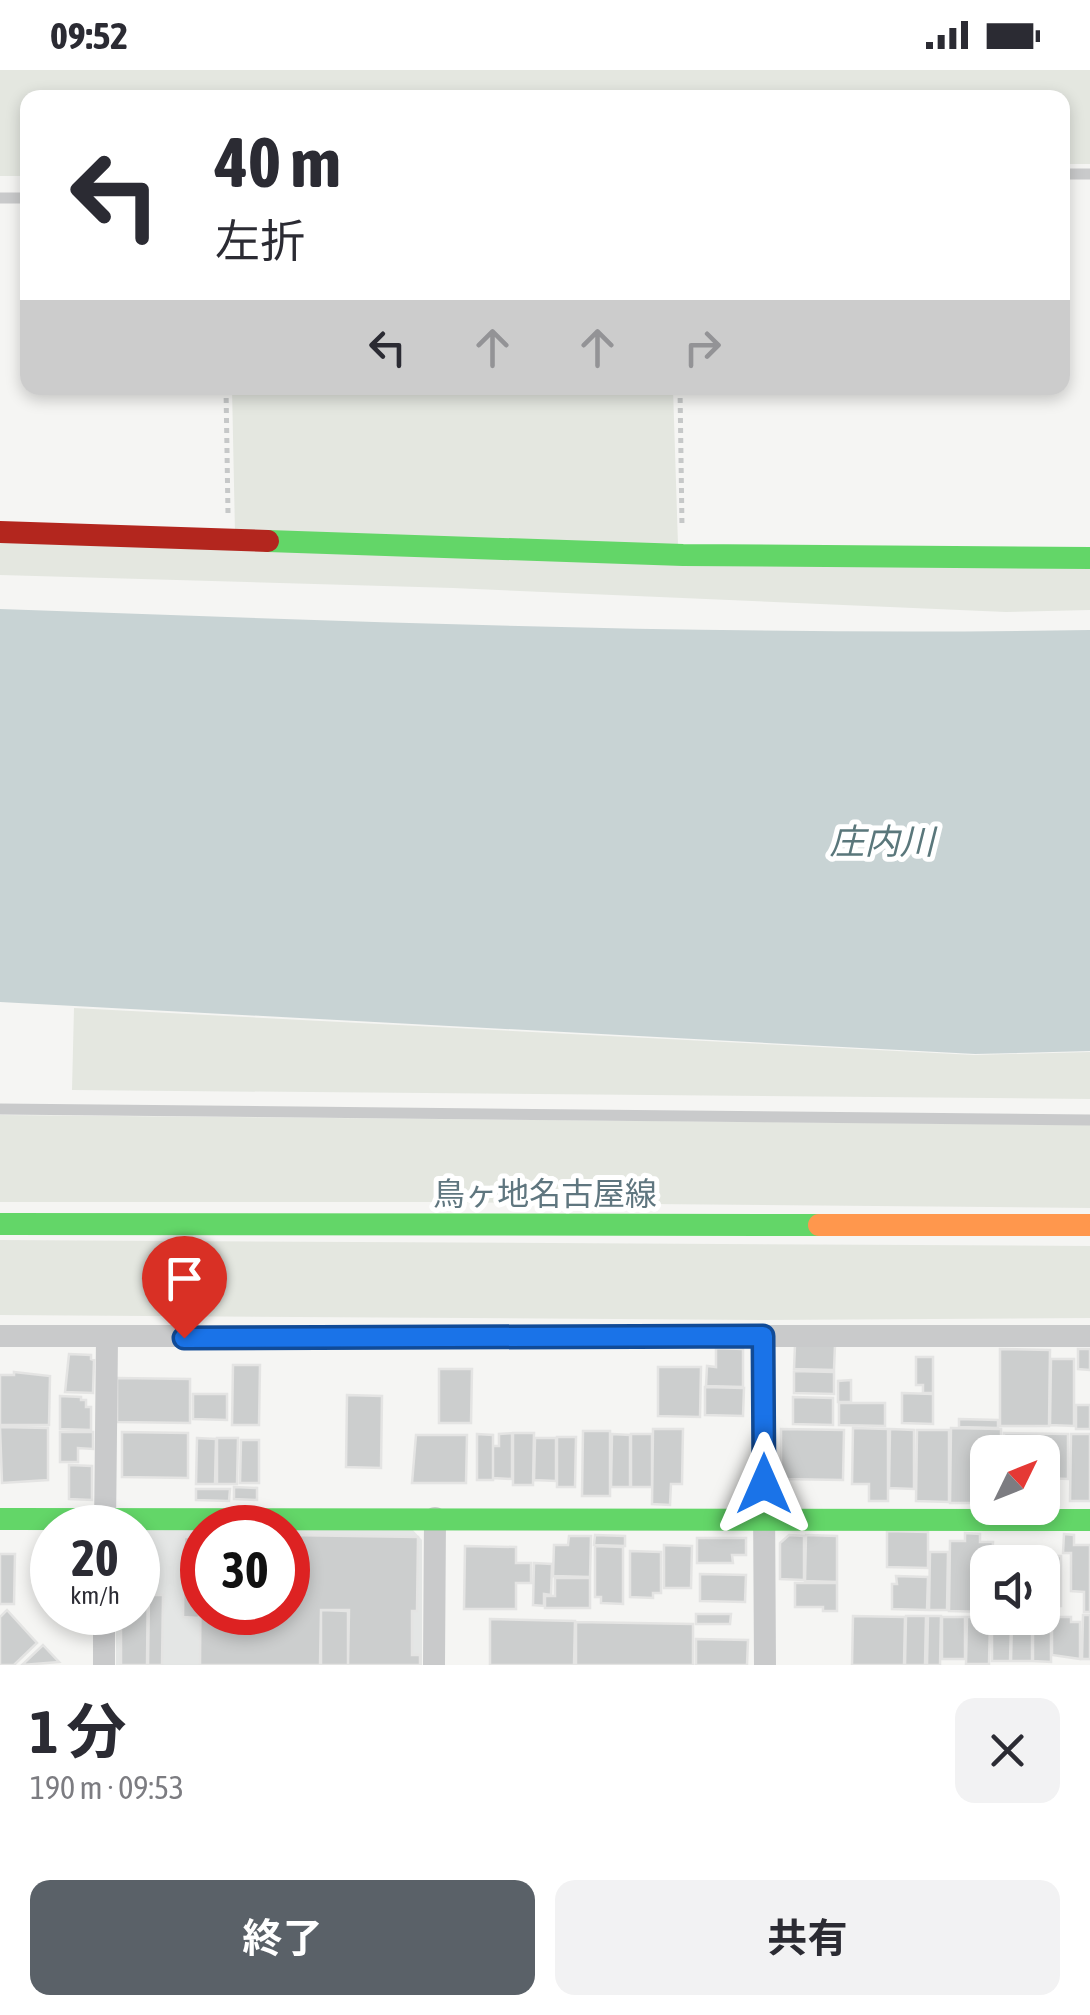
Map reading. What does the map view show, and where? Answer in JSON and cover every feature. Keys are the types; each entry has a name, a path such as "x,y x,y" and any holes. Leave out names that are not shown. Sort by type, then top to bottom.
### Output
{"street":[{"path":"0,532 682,555 1090,558"},
{"name":"鳥ヶ地名古屋線","path":"0,1224 1090,1225"},
{"path":"0,1336 1090,1336"},
{"path":"763,1336 764,1665"},
{"path":"105,1505 107,1338"},
{"path":"434,1665 435,1518"},
{"path":"0,1519 30,1520"},
{"path":"160,1521 1090,1520"},
{"path":"104,1635 104,1665"}],"lane":[{"path":"0,1109 1090,1120"}],"path":[{"path":"226,395 228,542"},
{"path":"680,395 682,555"}],"shaded area":[{"path":"0,70 1090,70 1090,164 1070,164 1070,90 20,90 20,176 0,176"},
{"path":"232,395 673,395 678,545 235,533"},
{"path":"0,541 1090,565 1090,610 1006,612 453,588 0,575"},
{"path":"74,1008 974,1055 1090,1052 1090,1099 72,1090"},
{"path":"0,1115 1090,1125 1090,1208 0,1202"},
{"path":"0,1240 1090,1246 1090,1318 0,1315"},
{"path":"310,1529 412,1529 422,1540 422,1665 116,1665 116,1635 160,1635 160,1530 180,1530 180,1635 310,1635"}],"water":[{"name":"庄内川","path":"0,609 681,629 1090,630 1090,1051 975,1054 0,1002"}],"building":[{"path":"795,1345 835,1345 834,1370 794,1369"},
{"path":"716,1348 743,1349 743,1387 706,1386 707,1366 716,1367"},
{"path":"1000,1349 1050,1350 1049,1426 1000,1426"},
{"path":"1078,1349 1090,1349 1090,1370 1078,1369"},
{"path":"69,1354 91,1355 93,1393 65,1392"},
{"path":"916,1357 933,1357 933,1393 923,1393 923,1385 916,1385"},
{"path":"1051,1359 1074,1359 1074,1426 1050,1425"},
{"path":"233,1365 260,1365 259,1425 232,1425"},
{"path":"658,1367 701,1367 700,1417 658,1416"},
{"path":"439,1369 472,1369 471,1423 439,1423"},
{"path":"794,1371 834,1372 834,1394 794,1393"},
{"path":"14,1372 50,1376 49,1425 0,1425 0,1375"},
{"path":"117,1378 190,1379 190,1423 117,1422"},
{"path":"851,1380 851,1402 838,1402 838,1381"},
{"path":"705,1387 744,1388 743,1416 705,1415"},
{"path":"902,1393 933,1394 933,1424 902,1423"},
{"path":"193,1394 227,1394 227,1420 193,1419"},
{"path":"347,1395 382,1396 381,1468 346,1467"},
{"path":"60,1396 86,1400 86,1407 91,1407 91,1430 60,1429"},
{"path":"793,1397 833,1398 833,1425 793,1424"},
{"path":"839,1403 885,1403 885,1426 839,1425"},
{"path":"1076,1405 1090,1405 1090,1429 1076,1429"},
{"path":"959,1419 998,1420 998,1428 959,1427"},
{"path":"0,1427 48,1428 48,1480 2,1483"},
{"path":"853,1428 888,1429 888,1501 869,1501 869,1484 852,1484"},
{"path":"951,1428 1001,1429 1001,1435 970,1435 970,1503 950,1503"},
{"path":"653,1429 683,1429 682,1484 671,1484 670,1505 652,1504"},
{"path":"781,1429 844,1430 843,1480 781,1479"},
{"path":"890,1429 914,1430 914,1489 889,1488"},
{"path":"917,1430 949,1430 949,1502 916,1501"},
{"path":"583,1431 610,1431 610,1496 582,1496"},
{"path":"60,1432 93,1432 93,1449 78,1448 78,1462 60,1462"},
{"path":"122,1432 188,1433 188,1478 122,1477"},
{"path":"512,1433 512,1479 493,1478 493,1446 499,1446 499,1434"},
{"path":"513,1433 534,1433 533,1485 513,1485"},
{"path":"477,1434 493,1435 493,1480 477,1480"},
{"path":"612,1434 630,1435 630,1487 611,1487"},
{"path":"631,1434 652,1434 652,1487 631,1487"},
{"path":"1068,1434 1068,1479 1060,1479 1060,1435 1004,1435"},
{"path":"1071,1434 1090,1434 1090,1501 1070,1501"},
{"path":"416,1435 467,1435 466,1483 412,1483"},
{"path":"557,1437 576,1437 575,1487 557,1487"},
{"path":"197,1438 216,1439 215,1484 196,1484"},
{"path":"217,1438 238,1438 237,1484 217,1484"},
{"path":"535,1438 556,1438 556,1481 534,1480"},
{"path":"241,1440 259,1440 259,1483 240,1483"},
{"path":"69,1465 92,1466 92,1500 69,1499"},
{"path":"234,1487 257,1488 257,1500 234,1499"},
{"path":"196,1489 230,1489 229,1501 196,1500"},
{"path":"887,1531 928,1532 928,1568 887,1567"},
{"path":"965,1533 980,1534 980,1542 993,1545 970,1545 970,1612 949,1611 950,1541 965,1541"},
{"path":"1064,1534 1074,1535 1074,1545 1090,1545 1090,1612 1084,1612 1084,1592 1071,1591 1071,1553 1063,1553"},
{"path":"310,1535 418,1537 412,1655 420,1655 420,1665 348,1665 349,1610 321,1610 320,1665 200,1665 200,1635 310,1635"},
{"path":"595,1535 625,1536 625,1546 594,1545"},
{"path":"789,1535 804,1536 804,1580 780,1579 780,1543"},
{"path":"806,1535 837,1536 837,1582 805,1581"},
{"path":"569,1536 591,1536 590,1577 553,1576 554,1545 568,1545"},
{"path":"697,1538 746,1538 746,1555 732,1555 733,1563 697,1563"},
{"path":"664,1545 692,1546 691,1588 664,1588"},
{"path":"465,1546 516,1547 516,1563 531,1563 531,1583 516,1583 516,1609 464,1609"},
{"path":"595,1546 623,1547 623,1604 601,1603 601,1597 595,1597"},
{"path":"630,1551 661,1552 661,1593 653,1593 653,1598 630,1597"},
{"path":"930,1552 948,1552 947,1610 929,1610"},
{"path":"0,1554 15,1554 14,1604 0,1604"},
{"path":"534,1563 552,1564 551,1595 544,1594 544,1606 533,1605"},
{"path":"700,1574 746,1575 745,1602 700,1601"},
{"path":"896,1576 928,1577 927,1610 892,1609 892,1584 897,1584"},
{"path":"555,1578 590,1578 590,1608 545,1608 545,1596 555,1596"},
{"path":"795,1583 837,1583 837,1611 795,1607"},
{"path":"163,1595 162,1665 148,1665 148,1635 160,1635"},
{"path":"7,1610 37,1643 14,1665 0,1665 0,1617"},
{"path":"321,1610 348,1611 348,1665 321,1665"},
{"path":"696,1614 731,1614 730,1624 696,1624"},
{"path":"1083,1615 1090,1615 1090,1659 1082,1659"},
{"path":"853,1616 905,1617 904,1665 852,1665"},
{"path":"906,1616 926,1616 925,1665 905,1665"},
{"path":"928,1616 941,1616 940,1665 927,1665"},
{"path":"942,1617 965,1617 965,1659 942,1659"},
{"path":"970,1617 970,1635 990,1635 989,1664 966,1664"},
{"path":"1060,1617 1080,1622 1080,1659 1052,1655 1052,1635 1060,1635"},
{"path":"490,1619 575,1621 574,1665 490,1665"},
{"path":"576,1622 693,1624 693,1665 576,1665"},
{"path":"121,1635 147,1635 147,1665 121,1665"},
{"path":"992,1635 1011,1635 1010,1661 992,1661"},
{"path":"1012,1635 1032,1635 1032,1661 1011,1661"},
{"path":"1033,1635 1051,1635 1051,1662 1033,1661"},
{"path":"696,1639 748,1640 747,1665 696,1665"},
{"path":"43,1645 59,1662 22,1665"}],"traffic: fast":[{"path":"268,541 683,555 1090,558"},
{"path":"0,1224 819,1225"},
{"path":"0,1519 1090,1520"}],"traffic: slow":[{"path":"819,1225 1090,1225"}],"traffic: jam":[{"path":"0,532 268,541"}],"route":[{"path":"184,1338 763,1336 764,1484"}]}
